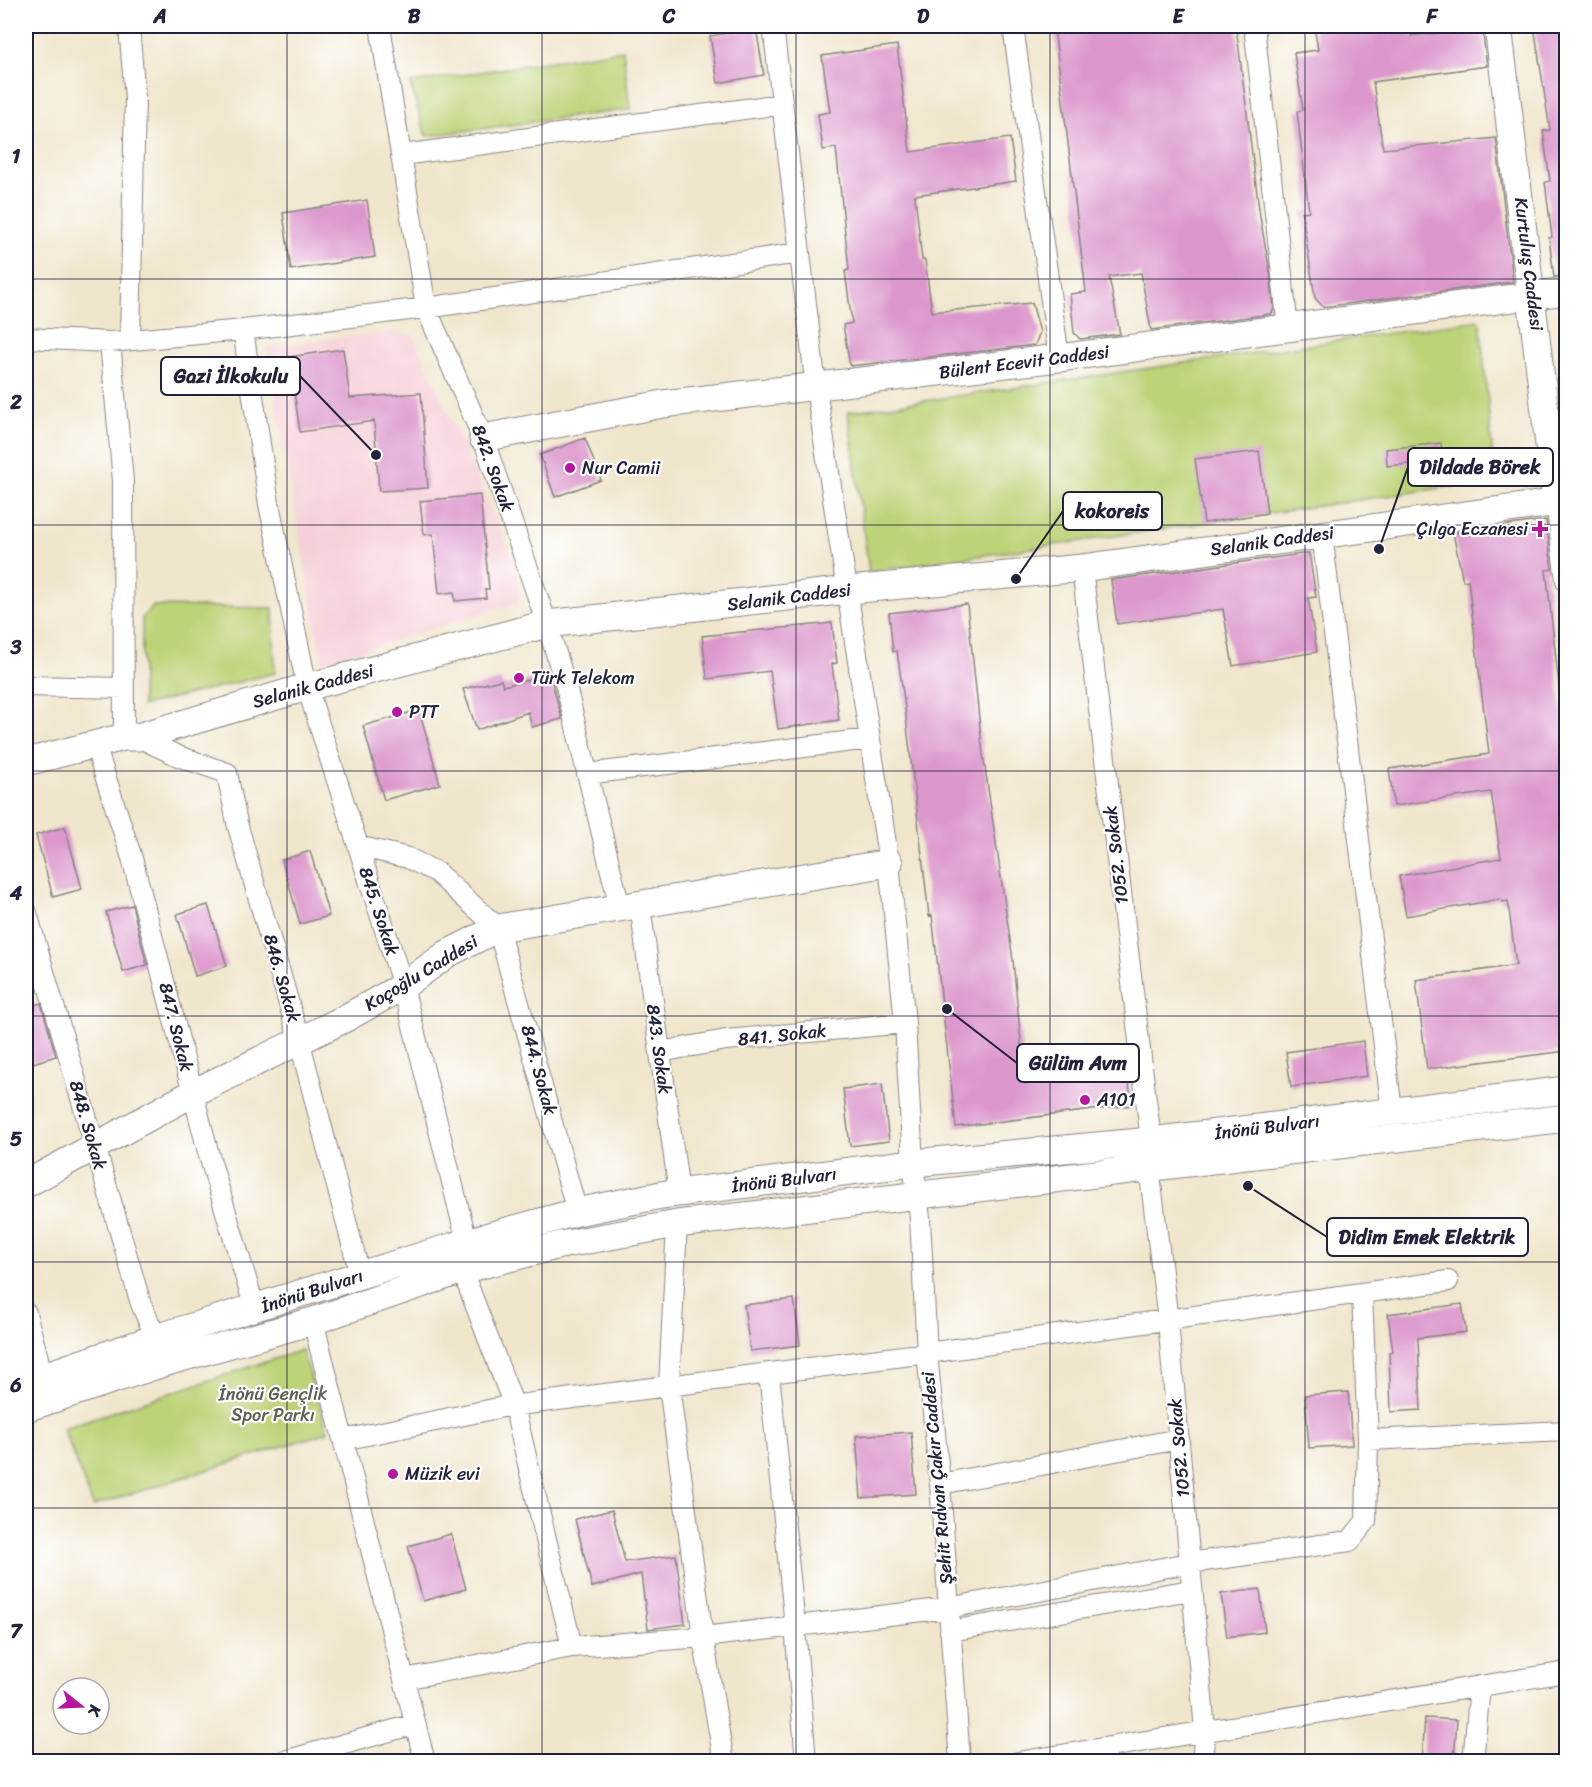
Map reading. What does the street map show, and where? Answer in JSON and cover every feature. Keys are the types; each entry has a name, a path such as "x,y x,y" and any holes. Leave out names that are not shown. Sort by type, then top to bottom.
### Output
{"street":[{"path":"129,26 135,98 120,341 123,688 131,737"},
{"name":"842. Sokak","path":"380,26 426,308 483,438 547,624 587,774 630,907"},
{"name":"Şehit Rıdvan Çakır Caddesi","path":"773,26 816,388 849,590 869,739 889,863 905,1023 913,1163 920,1218 927,1353 940,1484 960,1761"},
{"path":"1013,26 1059,358"},
{"path":"1254,26 1288,328"},
{"name":"Kurtuluş Caddesi","path":"1498,26 1561,501"},
{"path":"402,155 782,104"},
{"path":"26,338 120,341 243,330 426,308 800,253"},
{"name":"Bülent Ecevit Caddesi","path":"483,438 663,405 1059,358 1566,291"},
{"name":"845. Sokak","path":"243,330 269,504 307,687 403,986 467,1242"},
{"path":"1561,501 1566,581"},
{"name":"Selanik Caddesi","path":"26,762 131,737 307,687 547,624 849,590 1082,568 1561,501"},
{"path":"1322,534 1392,1112"},
{"name":"1052. Sokak","path":"1082,568 1151,1141"},
{"path":"26,686 123,688"},
{"name":"846. Sokak","path":"131,737 227,773 237,823 299,1039 360,1275"},
{"path":"587,774 869,739"},
{"name":"847. Sokak","path":"95,745 132,858 193,1093 255,1309"},
{"path":"358,846 408,858 436,872 498,928"},
{"name":"Koçoğlu Caddesi","path":"26,1184 93,1145 193,1093 299,1039 344,1019 403,986 447,954 498,928 889,863"},
{"name":"843. Sokak","path":"630,907 660,1052 679,1193"},
{"name":"848. Sokak","path":"26,910 141,1305 156,1338"},
{"name":"844. Sokak","path":"498,928 577,1212"},
{"name":"841. Sokak","path":"660,1052 726,1040 905,1023"},
{"name":"İnönü Bulvarı","path":"34,1379 156,1338 467,1242 577,1212 679,1193 913,1163 1151,1141 1566,1090"},
{"name":"İnönü Bulvarı","path":"26,1408 170,1362 313,1321 462,1270 560,1245 677,1224 1566,1118"},
{"name":"1052. Sokak","path":"1149,1167 1168,1321 1205,1730 1202,1761"},
{"path":"677,1224 669,1386 703,1637 724,1761"},
{"path":"462,1270 514,1406 572,1647"},
{"path":"343,1440 514,1406 1168,1321 1448,1281"},
{"path":"404,1679 572,1647 703,1637 948,1608 1189,1563 1350,1541 1366,1521 1368,1440 1362,1293"},
{"path":"26,1313 34,1379"},
{"path":"313,1321 425,1761"},
{"path":"769,1373 795,1626 806,1761"},
{"path":"1368,1440 1566,1431"},
{"path":"940,1484 1179,1440"},
{"path":"950,1631 1191,1590"},
{"path":"1026,1761 1566,1672"},
{"path":"1473,1761 1480,1686"},
{"path":"281,1761 415,1724"}],"shaded area":[{"path":"393,332 413,335 516,564 519,602 322,663 266,346"}],"green space":[{"path":"623,50 630,109 426,136 410,83"},
{"path":"1480,320 1495,480 869,572 848,412"},
{"path":"154,606 273,608 275,673 142,706 142,618"},
{"name":"İnönü Gençlik Spor Parkı","path":"302,1350 328,1432 93,1506 63,1428"}],"building":[{"path":"1236,26 1260,217 1270,272 1274,309 1271,314 1151,330 1141,273 1109,277 1120,334 1080,339 1074,333 1070,294 1086,292 1054,27"},
{"path":"1314,26 1410,26 1411,36 1482,27 1487,66 1373,82 1383,149 1496,138 1513,282 1323,307 1315,298 1302,212 1309,211 1297,111 1303,110 1294,53 1318,50"},
{"path":"1534,26 1566,26 1566,276 1554,277 1549,238 1552,237 1545,182 1550,181 1543,131 1550,130"},
{"path":"756,28 764,75 718,83 710,36"},
{"path":"897,45 910,152 1010,138 1016,181 915,195 922,260 925,260 932,312 1032,303 1040,332 1035,345 850,366 843,325 852,323 845,271 849,270 836,148 823,150 818,114 830,112 822,56"},
{"path":"367,200 375,257 291,270 283,213"},
{"path":"343,349 350,398 421,393 428,488 379,491 374,421 300,432 289,357"},
{"name":"Nur Camii","path":"585,438 601,480 555,497 540,455"},
{"path":"1441,443 1443,461 1387,466 1386,449"},
{"path":"1259,451 1267,513 1204,523 1195,459"},
{"path":"480,495 489,589 485,589 486,598 455,601 454,592 439,594 433,534 424,535 420,501"},
{"path":"1546,520 1552,569 1546,570 1566,748 1566,1051 1427,1069 1416,980 1516,965 1508,901 1502,902 1501,899 1406,916 1399,876 1501,858 1491,792 1394,806 1389,769 1489,754 1468,580 1463,581 1453,533"},
{"path":"1309,553 1316,597 1308,598 1317,652 1233,666 1223,609 1117,624 1111,580"},
{"path":"967,604 982,747 1013,960 1025,1084 1127,1069 1132,1105 956,1127 932,915 929,916 904,700 897,651 893,652 889,613"},
{"path":"832,623 837,663 832,664 839,720 778,729 770,671 707,679 702,636"},
{"path":"550,675 562,719 532,727 528,712 477,730 463,689 501,680 503,686"},
{"path":"419,710 440,784 384,800 363,726"},
{"path":"65,827 82,889 53,897 36,835"},
{"path":"310,851 329,916 300,924 282,860"},
{"path":"132,905 147,965 123,972 106,912"},
{"path":"208,905 227,966 195,976 177,914"},
{"path":"41,1003 56,1056 33,1063 26,1039 26,1008"},
{"path":"1363,1041 1367,1076 1291,1087 1286,1052"},
{"path":"882,1084 889,1141 850,1146 843,1089"},
{"path":"794,1299 800,1345 750,1351 744,1305"},
{"path":"1462,1304 1466,1332 1418,1338 1421,1410 1391,1412 1389,1352 1393,1352 1388,1314"},
{"path":"1348,1392 1352,1445 1309,1448 1305,1395"},
{"path":"911,1432 916,1494 861,1498 856,1436"},
{"path":"612,1510 625,1562 676,1555 685,1624 648,1629 641,1574 592,1587 575,1519"},
{"path":"451,1534 466,1589 423,1601 408,1546"},
{"path":"1260,1589 1265,1632 1227,1637 1221,1594"},
{"path":"1425,1718 1457,1720 1454,1761 1422,1761"}],"place":[{"name":"Gazi İlkokulu","path":"376,455"},
{"name":"Nur Camii","path":"570,468"},
{"name":"Çılga Eczanesi","path":"1540,529"},
{"name":"Dildade Börek","path":"1379,549"},
{"name":"kokoreis","path":"1016,579"},
{"name":"Türk Telekom","path":"519,678"},
{"name":"PTT","path":"397,712"},
{"name":"Gülüm Avm","path":"947,1009"},
{"name":"A101","path":"1085,1100"},
{"name":"Didim Emek Elektrik","path":"1248,1186"},
{"name":"Müzik evi","path":"393,1474"}]}
